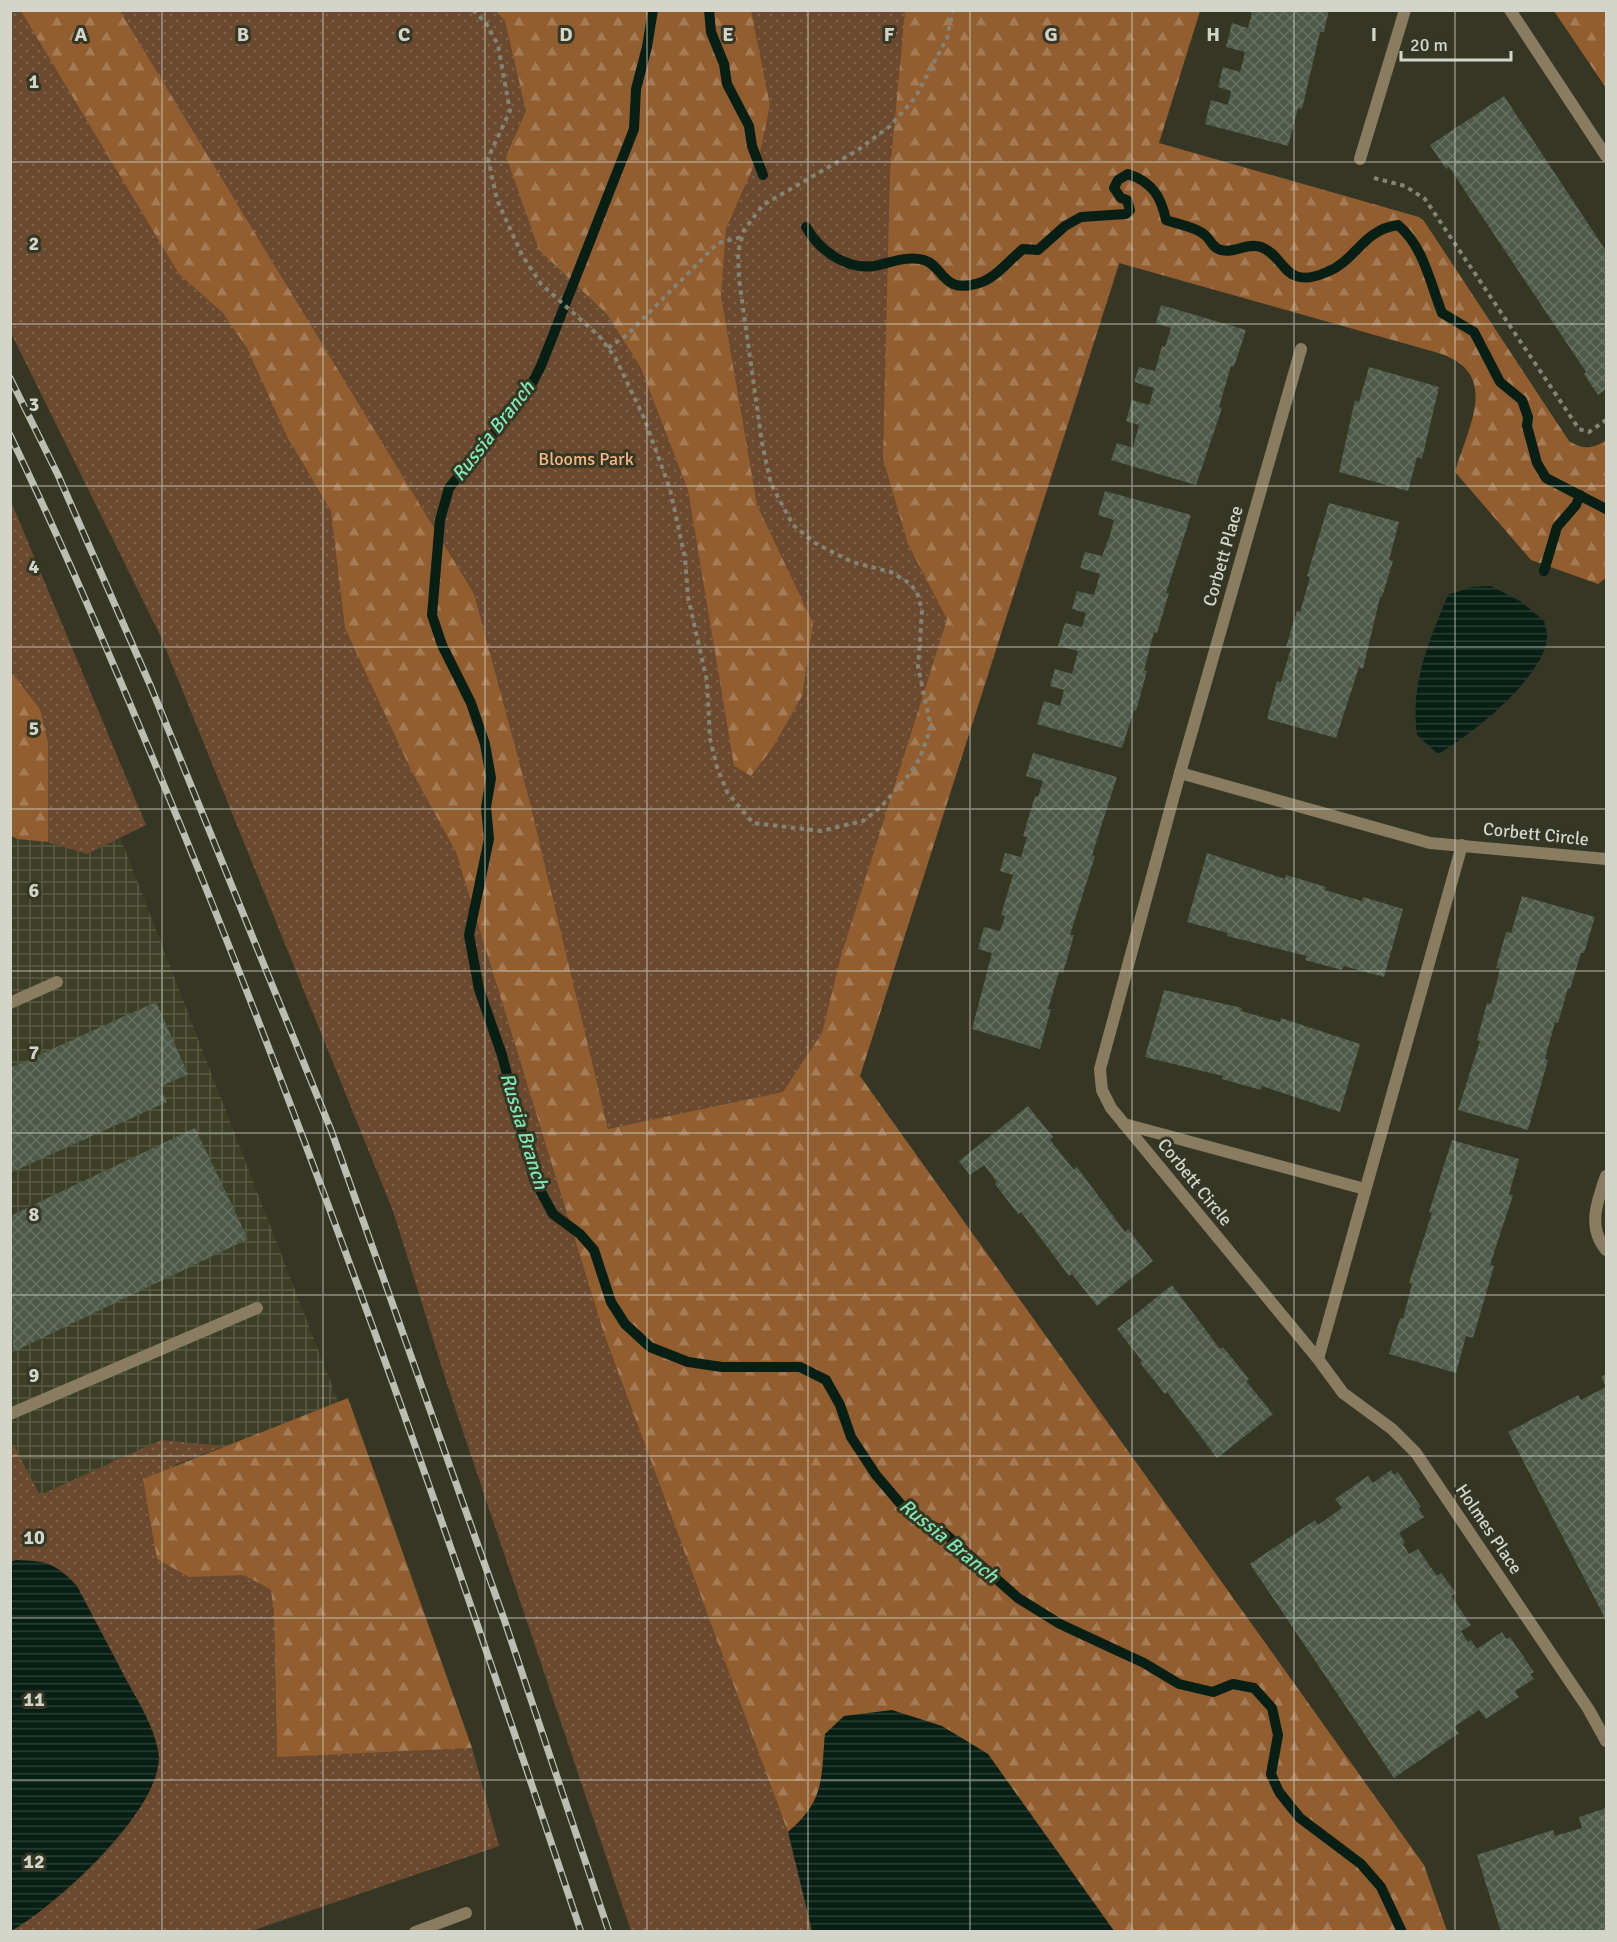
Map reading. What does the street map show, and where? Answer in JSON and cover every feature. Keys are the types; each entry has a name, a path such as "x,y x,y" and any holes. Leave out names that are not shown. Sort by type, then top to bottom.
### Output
{"street":[{"path":"1360,159 1405,10"},
{"path":"1510,10 1606,156"},
{"name":"Corbett Place","path":"1180,773 1301,349"},
{"name":"Corbett Circle","path":"1318,1359 1111,1108 1102,1090 1100,1069 1180,773 1430,843 1606,860"},
{"name":"Corbett Circle","path":"1318,1359 1462,845"},
{"path":"10,1004 57,982"},
{"path":"1124,1124 1365,1189"},
{"path":"1606,1176 1597,1202 1594,1225 1600,1242 1606,1250"},
{"path":"10,1414 257,1308"},
{"name":"Holmes Place","path":"1318,1359 1343,1393 1392,1429 1416,1453 1589,1710 1606,1741"},
{"path":"415,1932 466,1913"}],"path":[{"path":"473,10 486,23 498,45 510,111 488,158 498,200 522,255 545,288 600,337 627,379 670,489 685,558 688,597 707,681 710,739 717,767 727,792 740,810 753,822 821,831 863,821 881,807 920,758 931,727 918,667 922,611 917,592 909,583 891,572 852,562 815,543 793,525 771,484 762,443 739,279 741,237 763,205 858,150 890,126 915,98 947,38 953,10"},
{"path":"1360,159 1356,173 1405,186 1425,199 1579,429 1589,432 1606,420"},
{"path":"608,348 627,335 718,243 741,237"}],"shaded area":[{"path":"10,552 472,1748 499,1846 251,1931 11,1931"},
{"path":"1491,586 1520,601 1544,621 1547,637 1542,655 1519,688 1503,705 1468,734 1438,754 1417,735 1416,698 1428,646 1448,595 1471,587"},
{"path":"16,1560 50,1565 63,1572 77,1586 146,1715 158,1750 157,1772 146,1797 128,1824 80,1878 30,1919 11,1931 10,1562"},
{"path":"892,1710 942,1726 988,1754 1114,1931 812,1931 788,1832 809,1810 815,1799 821,1777 825,1734 844,1716"}],"green space":[{"name":"Blooms Park","path":"11,11 1200,11 860,1076 546,1143 604,1334 788,1831 800,1822 808,1811 819,1788 825,1734 1114,1931 631,1931 447,1384 393,1211 160,635 11,333"},
{"path":"21,11 120,11 474,594 528,795 608,1129 783,1092 822,1033 841,956 947,619 908,544 883,459 890,171 905,11 1200,11 1159,143 1419,217 1424,221 1569,441 1588,447 1606,440 1606,578 1598,584 1531,560 1455,472 1475,401 1474,386 1468,372 1456,361 1435,352 1119,263 860,1076 1424,1865 1447,1931 1114,1931 987,1754 825,1734 821,1777 815,1799 800,1821 788,1832 604,1334 456,852 410,768 345,628 331,511 287,436 247,348 222,312 179,274"},
{"path":"496,11 751,11 770,105 760,152 726,228 721,296 757,505 813,623 802,696 773,747 751,776 734,766 688,490 641,368 607,314 539,250 506,156 526,111 505,21"},
{"path":"1554,11 1606,11 1606,88"},
{"path":"10,499 146,825 87,854 48,842 48,742 40,709 11,670"},
{"path":"10,670 40,709 48,742 48,842 18,839 11,836"},
{"path":"348,1398 472,1748 277,1757 274,1615 271,1590 244,1575 189,1577 157,1559 143,1479"},
{"path":"161,1440 224,1446 172,1466 189,1576 244,1575 271,1590 274,1615 277,1756 472,1748 499,1846 251,1931 11,1932 11,1445 13,1444 40,1495"}],"building":[{"path":"1245,10 1329,10 1324,32 1320,32 1302,109 1298,108 1288,146 1205,124 1211,100 1228,105 1231,91 1218,87 1223,67 1240,72 1245,52 1226,47 1232,23 1248,28 1252,13"},
{"path":"1504,96 1606,251 1606,389 1598,395 1584,374 1586,372 1449,167 1446,169 1430,145"},
{"path":"1161,305 1246,330 1234,367 1231,366 1219,407 1222,408 1196,485 1111,460 1117,443 1133,448 1139,425 1126,421 1132,400 1149,405 1154,388 1134,382 1139,367 1155,371 1162,346 1165,347 1171,328 1156,323"},
{"path":"1369,367 1439,387 1422,459 1417,457 1408,491 1339,472 1355,400 1359,402"},
{"path":"1105,491 1191,515 1166,593 1169,593 1157,633 1154,632 1144,670 1147,671 1136,711 1134,710 1122,748 1037,724 1044,701 1060,706 1064,690 1050,686 1055,669 1072,674 1078,651 1058,646 1065,623 1082,627 1086,613 1072,609 1077,591 1094,595 1100,574 1080,568 1085,552 1102,556 1110,535 1114,520 1098,515"},
{"path":"1329,503 1399,522 1389,560 1393,561 1382,597 1380,597 1363,669 1359,667 1336,738 1267,719 1277,681 1281,682 1291,648 1286,647 1297,611 1300,612 1310,577 1307,576"},
{"path":"1033,753 1117,777 1092,855 1095,856 1070,935 1074,935 1063,973 1059,972 1048,1009 1051,1009 1040,1049 972,1029 992,953 978,949 984,927 1000,931 1005,916 1001,915 1013,875 1000,871 1005,853 1021,857 1027,837 1023,836 1035,796 1038,797 1043,781 1026,776"},
{"path":"1207,853 1285,879 1286,875 1326,887 1325,890 1362,901 1363,897 1403,909 1384,977 1344,966 1342,970 1305,960 1307,956 1227,936 1228,933 1187,922"},
{"path":"1522,896 1595,917 1584,953 1581,953 1570,989 1568,988 1558,1023 1555,1022 1545,1059 1548,1060 1528,1130 1458,1110 1480,1041 1477,1040 1487,1003 1491,1004 1500,969 1496,968 1506,932 1511,933"},
{"path":"1164,990 1242,1008 1241,1011 1280,1022 1281,1018 1360,1044 1340,1112 1262,1086 1261,1090 1222,1079 1223,1076 1145,1057"},
{"path":"156,1002 188,1074 160,1087 167,1102 10,1173 10,1068"},
{"path":"1028,1106 1053,1137 1050,1140 1074,1170 1077,1167 1125,1232 1128,1229 1153,1261 1097,1306 1072,1274 1069,1276 1021,1212 1018,1214 984,1165 970,1175 959,1161"},
{"path":"195,1128 248,1239 13,1352 10,1216"},
{"path":"1452,1140 1519,1159 1509,1194 1513,1195 1490,1265 1494,1266 1473,1338 1466,1336 1456,1373 1389,1354 1400,1318 1403,1319 1412,1284 1409,1283 1432,1213 1429,1212"},
{"path":"1172,1285 1220,1349 1223,1347 1249,1379 1246,1381 1273,1414 1217,1458 1167,1392 1165,1394 1140,1363 1142,1361 1117,1329"},
{"path":"1606,1374 1606,1387 1601,1377"},
{"path":"1606,1387 1606,1620 1508,1432 1578,1395 1581,1400"},
{"path":"1391,1470 1394,1475 1398,1472 1421,1507 1418,1508 1424,1517 1399,1533 1405,1542 1403,1544 1409,1554 1418,1549 1437,1576 1441,1573 1456,1593 1451,1596 1471,1625 1461,1631 1468,1642 1471,1640 1477,1649 1502,1632 1506,1639 1510,1637 1534,1672 1530,1674 1534,1679 1515,1691 1519,1697 1486,1719 1479,1710 1454,1727 1459,1733 1394,1778 1250,1564 1315,1520 1318,1525 1342,1508 1335,1499 1368,1476 1373,1483"},
{"path":"1606,1808 1606,1932 1501,1932 1477,1855 1553,1830 1555,1836 1582,1828 1579,1817"}],"waterway":[{"name":"Russia Branch","path":"653,10 647,47 636,89 634,129 541,366 527,393 449,488 440,520 432,615 442,645 471,703 485,744 491,778 486,807 489,839 469,935 479,989 502,1055 534,1179 553,1214 580,1234 594,1250 611,1302 625,1324 650,1347 688,1362 722,1367 800,1367 826,1380 840,1405 851,1437 876,1475 910,1515 941,1530 1018,1598 1060,1624 1144,1663 1179,1684 1213,1692 1233,1684 1254,1688 1272,1708 1278,1735 1271,1774 1279,1792 1300,1818 1361,1864 1381,1887 1402,1932"},
{"path":"709,10 711,32 724,64 727,84 749,126 752,146 763,175"},
{"path":"806,227 826,251 853,265 874,266 905,259 924,260 931,263 951,283 967,286 985,281 1023,249 1038,250 1065,226 1081,217 1126,214 1130,210 1127,200 1121,198 1114,188 1118,180 1128,174 1143,181 1154,191 1166,220 1201,232 1216,248 1221,250 1261,247 1287,270 1302,278 1313,277 1337,267 1376,233 1398,225 1407,234 1420,255 1442,313 1474,332 1500,382 1522,400 1528,417 1527,426 1537,463 1546,478 1606,509"},
{"path":"1544,571 1557,527 1576,505 1580,495"}],"railway":[{"path":"10,378 58,475 151,687 331,1130 504,1619 609,1932"},
{"path":"10,435 78,583 184,834 291,1105 392,1379 581,1932"}]}
